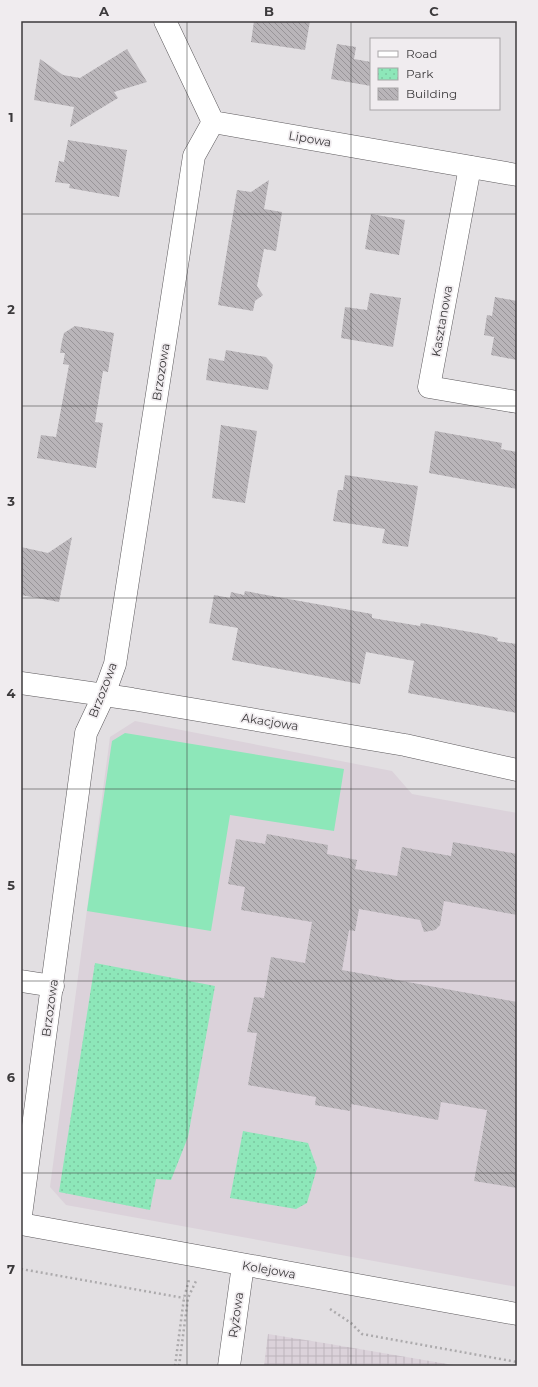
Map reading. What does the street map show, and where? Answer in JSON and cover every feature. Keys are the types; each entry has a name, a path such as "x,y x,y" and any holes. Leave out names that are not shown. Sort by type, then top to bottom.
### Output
{"street":[{"path":"165,21 213,122"},
{"name":"Lipowa","path":"213,122 517,175"},
{"name":"Brzozowa","path":"21,1215 86,733 103,697 115,664 194,156 213,122"},
{"name":"Kasztanowa","path":"470,167 429,387 517,402"},
{"name":"Akacjowa","path":"21,683 405,745 517,770"},
{"path":"21,981 53,986"},
{"name":"Kolejowa","path":"21,1224 517,1314"},
{"name":"Ryżowa","path":"229,1366 243,1265"}],"path":[{"path":"175,1366 184,1298 195,1255"},
{"path":"21,1269 184,1298"},
{"path":"179,1366 188,1298 197,1279"},
{"path":"330,1309 351,1323 362,1334 517,1362"}],"shaded area":[{"path":"135,721 392,771 412,794 517,813 517,1287 66,1205 50,1187 110,737"},
{"path":"268,1334 324,1343 459,1366 264,1366"}],"green space":[{"path":"125,733 344,769 334,831 230,815 211,931 87,911 112,741"},
{"path":"95,963 215,986 188,1137 171,1180 156,1179 150,1210 59,1192"},
{"path":"243,1131 308,1143 317,1168 307,1203 296,1209 230,1198"}],"building":[{"path":"254,21 310,21 305,50 251,42"},
{"path":"337,44 356,47 354,59 370,62 370,86 331,79"},
{"path":"127,49 147,82 114,92 118,98 70,127 74,107 34,100 40,59 63,75 80,78"},
{"path":"68,140 127,150 119,197 69,188 70,184 55,182 59,161 64,162"},
{"path":"269,180 264,209 282,212 276,251 264,249 257,286 263,295 255,301 253,311 218,305 237,190 251,192"},
{"path":"371,214 405,220 399,255 365,249"},
{"path":"370,293 401,298 393,347 341,338 345,307 367,310"},
{"path":"495,297 517,301 517,360 491,355 494,337 484,335 487,315 492,316"},
{"path":"75,326 114,333 108,372 103,371 95,422 103,423 96,468 37,458 41,435 56,437 69,365 63,364 65,353 60,353 62,341 64,333"},
{"path":"226,350 266,357 273,365 268,390 206,380 209,358 224,361"},
{"path":"221,425 257,431 245,503 212,498"},
{"path":"435,431 502,443 501,449 517,452 517,489 429,473"},
{"path":"345,475 418,486 408,547 382,543 385,529 333,521 338,490 343,490"},
{"path":"72,537 59,602 21,595 21,547 48,553"},
{"path":"245,591 372,614 372,618 420,626 421,623 481,634 498,638 497,641 517,644 517,713 408,693 414,661 366,652 360,684 232,660 238,628 209,623 214,595 230,598 231,592 244,595"},
{"path":"267,834 328,845 327,854 357,860 355,869 397,876 402,847 451,856 453,842 517,854 517,915 444,901 440,925 435,930 424,932 420,920 359,909 355,931 349,930 342,970 517,1002 517,1188 474,1181 487,1110 441,1102 438,1120 351,1104 350,1111 315,1105 316,1097 248,1085 257,1033 247,1032 254,997 264,998 271,957 305,963 312,922 241,910 245,887 228,884 236,839 265,844"}]}
